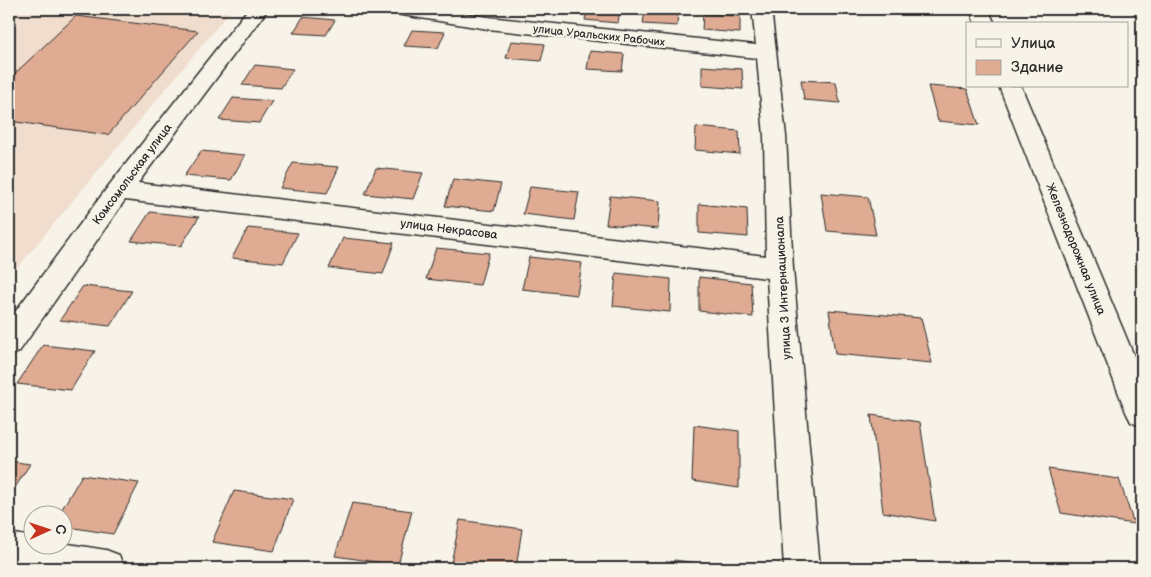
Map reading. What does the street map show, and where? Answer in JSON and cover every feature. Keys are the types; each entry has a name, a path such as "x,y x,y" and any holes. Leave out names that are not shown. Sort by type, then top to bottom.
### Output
{"street":[{"name":"Комсомольская улица","path":"9,343 119,190 258,9"},
{"name":"улица Уральских Рабочих","path":"402,9 488,23 767,53"},
{"name":"улица 3 Интернационала","path":"762,9 775,136 780,269 802,568"},
{"path":"979,9 984,22"},
{"name":"Железнодорожная улица","path":"1011,88 1142,412"},
{"name":"улица Некрасова","path":"119,190 780,269"},
{"path":"9,551 106,568"}],"shaded area":[{"path":"9,9 232,9 9,278"}],"building":[{"path":"520,9 553,9 552,14 520,11"},
{"path":"587,9 620,9 618,23 585,20"},
{"path":"645,9 678,11 677,26 643,24"},
{"path":"703,14 740,16 740,33 702,30"},
{"path":"76,16 198,31 108,135 9,121 9,79"},
{"path":"303,17 335,20 326,35 293,33"},
{"path":"412,30 445,32 438,48 404,46"},
{"path":"511,41 545,44 541,61 506,58"},
{"path":"590,51 624,54 622,71 587,69"},
{"path":"255,65 293,69 281,88 242,85"},
{"path":"702,66 742,69 743,89 702,86"},
{"path":"801,80 836,82 840,103 804,100"},
{"path":"928,86 967,89 979,125 938,121"},
{"path":"233,98 272,101 259,123 219,120"},
{"path":"696,127 739,131 740,154 695,150"},
{"path":"201,151 245,155 231,180 184,176"},
{"path":"293,163 339,167 327,193 280,188"},
{"path":"376,168 423,173 413,199 365,194"},
{"path":"453,179 501,184 494,211 445,206"},
{"path":"530,187 579,192 574,220 523,214"},
{"path":"821,193 868,197 876,235 827,231"},
{"path":"610,196 660,201 658,229 606,224"},
{"path":"699,204 747,209 748,237 699,233"},
{"path":"150,212 199,217 181,246 131,241"},
{"path":"248,228 298,233 283,263 232,258"},
{"path":"343,238 394,243 383,274 329,268"},
{"path":"436,248 489,253 480,285 426,279"},
{"path":"529,257 582,263 577,295 522,289"},
{"path":"616,273 671,279 670,312 613,306"},
{"path":"699,277 751,283 753,317 699,311"},
{"path":"83,286 132,291 110,326 60,320"},
{"path":"829,310 921,318 932,363 835,354"},
{"path":"43,345 95,351 71,390 17,384"},
{"path":"871,415 920,422 935,521 883,512"},
{"path":"694,425 739,431 739,488 692,481"},
{"path":"9,461 30,464 9,497"},
{"path":"1048,469 1119,479 1134,524 1061,513"},
{"path":"82,475 139,483 113,534 72,528 72,504 65,504"},
{"path":"234,491 293,499 274,551 212,542"},
{"path":"352,503 412,511 398,565 335,556"},
{"path":"460,520 522,529 516,568 450,568"},
{"path":"674,560 734,568 673,568"}]}
